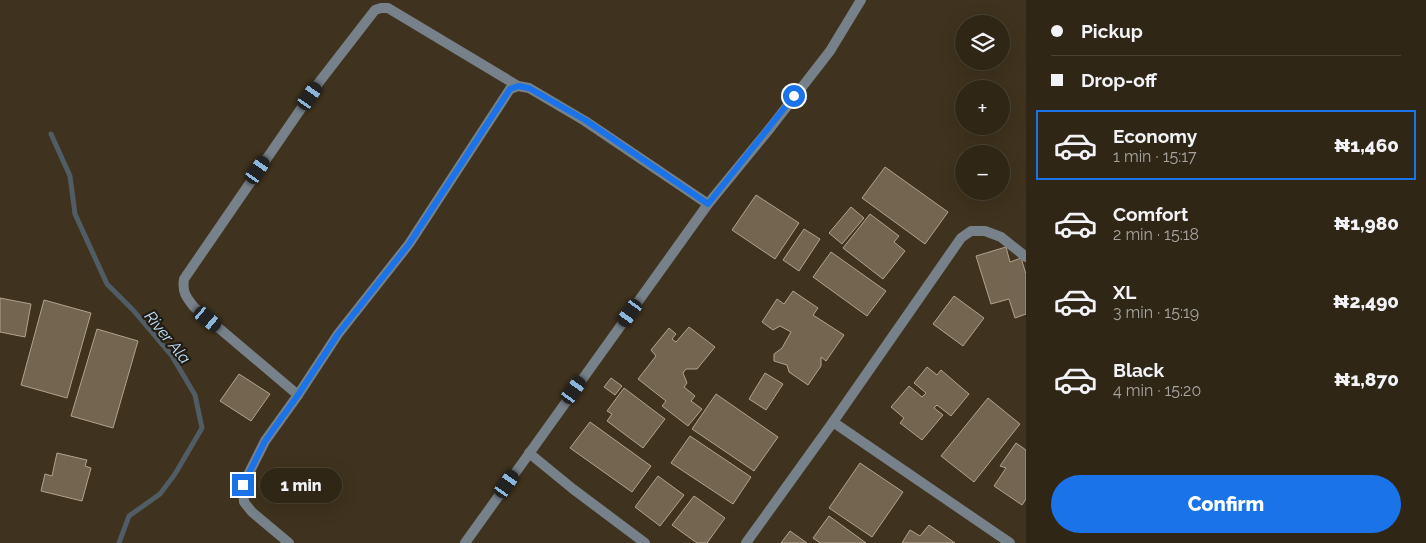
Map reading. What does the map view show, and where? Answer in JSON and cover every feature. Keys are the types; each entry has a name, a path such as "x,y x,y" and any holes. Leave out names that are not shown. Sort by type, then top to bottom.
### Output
{"street":[{"path":"465,543 708,204 771,127 830,50 861,0"},
{"path":"298,395 194,307 184,295 184,279 320,81 375,10 388,8 518,86 529,88 585,120 708,204"},
{"path":"289,543 252,512 244,502 243,485 265,441 338,334 409,244 510,89 518,86"},
{"path":"746,543 833,422 960,238 971,231 985,231 1001,237 1026,257"},
{"path":"833,422 1010,543"},
{"path":"529,453 645,543"}],"building":[{"path":"885,167 948,212 925,244 862,198"},
{"path":"756,195 799,223 775,259 732,230"},
{"path":"851,207 864,218 842,244 829,233"},
{"path":"870,214 899,236 894,242 905,251 883,279 843,248"},
{"path":"804,229 820,239 799,271 783,260"},
{"path":"1006,247 1010,262 1021,258 1026,274 1026,314 1015,318 1009,299 991,304 976,256"},
{"path":"831,252 886,291 867,316 813,277"},
{"path":"793,291 818,308 813,315 844,335 826,361 821,357 821,366 808,385 789,372 787,365 774,361 774,354 782,348 791,332 780,326 773,330 762,322 777,299 784,304"},
{"path":"954,296 984,318 963,346 933,324"},
{"path":"0,298 31,304 25,337 0,332"},
{"path":"44,300 91,313 67,398 21,385"},
{"path":"689,327 715,347 697,369 686,369 683,373 687,383 684,387 695,396 691,401 702,409 688,426 662,406 666,401 638,379 656,356 651,350 669,328 676,334 672,339 676,342"},
{"path":"97,329 138,341 113,428 71,416"},
{"path":"927,367 937,375 941,370 969,394 951,416 937,405 934,408 943,415 922,440 900,423 904,418 891,407 909,386 922,397 926,393 914,383"},
{"path":"765,373 783,384 766,410 749,399"},
{"path":"239,374 270,394 251,421 220,401"},
{"path":"611,378 622,386 615,395 604,387"},
{"path":"624,388 665,419 643,448 607,421 612,414 607,411"},
{"path":"716,394 778,437 754,471 692,429"},
{"path":"988,398 1020,424 974,482 941,456"},
{"path":"590,422 651,466 632,492 570,448"},
{"path":"690,436 751,477 733,504 671,463"},
{"path":"1016,443 1026,450 1026,499 1022,505 994,486 1006,468 1000,466"},
{"path":"57,453 87,460 85,466 91,468 82,501 41,491 45,474 52,476"},
{"path":"860,463 903,492 872,537 829,508"},
{"path":"658,476 684,495 660,526 635,507"},
{"path":"694,496 725,518 707,543 697,543 672,525"},
{"path":"829,516 866,543 820,543 813,538"},
{"path":"929,525 955,543 902,543 910,530 920,536"},
{"path":"790,531 807,543 781,543"}],"waterway":[{"name":"River Ala","path":"51,134 70,176 75,214 107,284 133,310 172,356 195,395 202,428 175,474 160,494 129,516 119,543"}],"route":[{"path":"243,485 265,441 338,334 409,244 510,89 518,86 529,88 585,120 708,204 794,96"}]}
